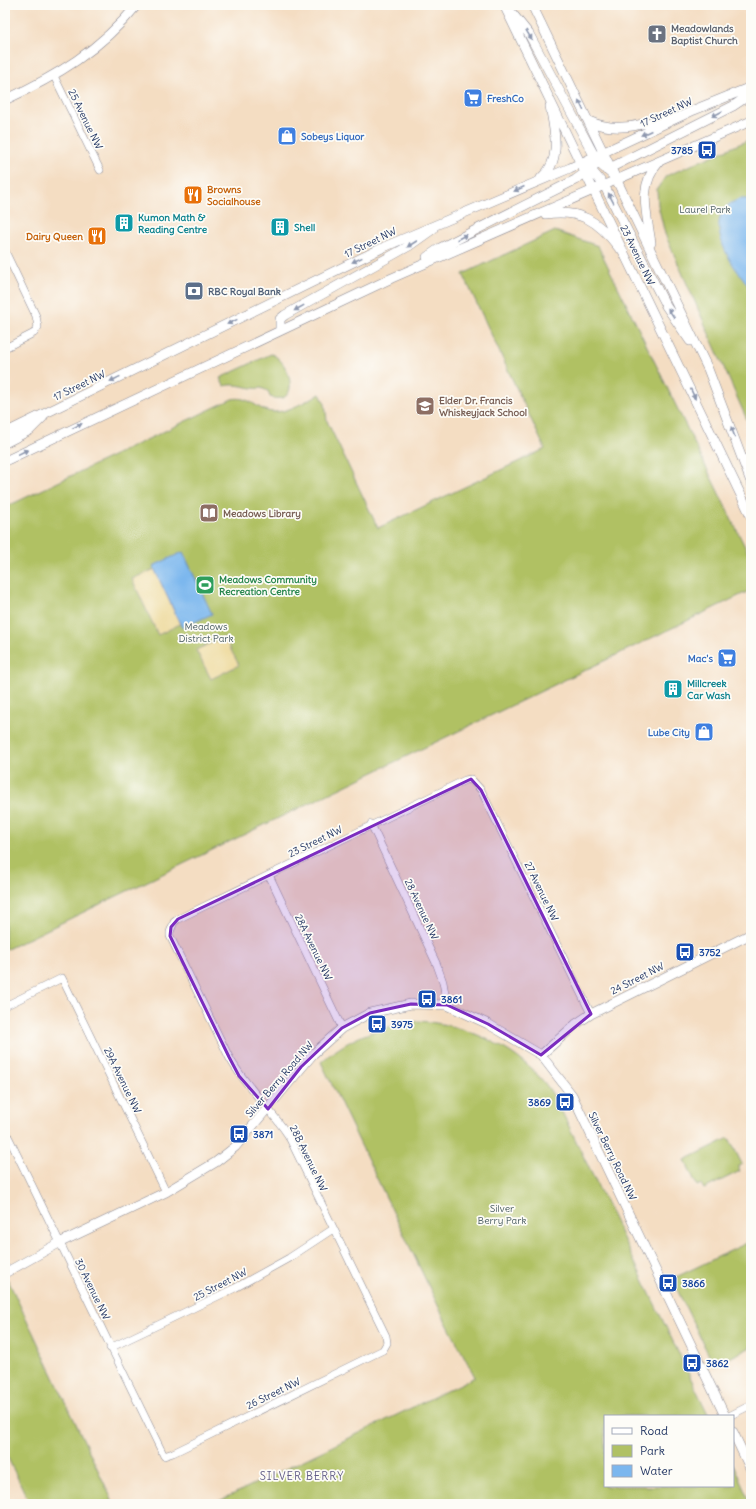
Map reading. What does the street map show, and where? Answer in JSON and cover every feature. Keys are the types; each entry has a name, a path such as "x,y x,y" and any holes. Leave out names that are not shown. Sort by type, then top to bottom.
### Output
{"main road":[{"path":"5,100 54,76 97,44 137,5"},
{"path":"504,5 529,34 597,159 608,168"},
{"name":"23 Avenue NW","path":"504,5 581,163 589,171 594,189 751,516"},
{"path":"524,5 544,30"},
{"name":"23 Avenue NW","path":"532,5 604,152 608,168 617,180 653,252 708,369 751,482"},
{"name":"17 Street NW","path":"5,433 384,247 581,163 597,159 604,152 694,110 751,87"},
{"path":"5,461 405,272 594,189 601,182 608,168 733,106 751,94"},
{"path":"533,183 547,173 553,164 555,156 554,130 549,96"},
{"path":"589,121 601,126 621,127 637,125 694,110"},
{"path":"601,182 617,180 751,121"},
{"path":"405,272 440,248 589,171 597,159"},
{"path":"653,252 645,190 649,175 661,160"},
{"path":"589,171 601,182 666,306 708,369"},
{"path":"534,215 567,212 588,218 615,243 630,263"},
{"path":"280,330 280,320 285,315 409,246 444,221"},
{"path":"5,443 30,430 48,412"},
{"name":"24 Street NW","path":"541,1055 576,1024 591,1014 751,934"},
{"name":"Silver Berry Road NW","path":"5,1273 60,1243 166,1192 221,1158 235,1147 268,1109 301,1067 342,1028 376,1012 411,1004 447,1005 488,1024 541,1055 572,1095 727,1415"},
{"path":"734,1434 751,1470"}],"street":[{"name":"25 Avenue NW","path":"54,76 100,170"},
{"path":"5,251 36,316 38,327 34,333 5,348"},
{"name":"23 Street NW","path":"171,927 178,919 371,824 465,780 471,779"},
{"name":"27 Avenue NW","path":"471,779 481,790 591,1014"},
{"name":"28 Avenue NW","path":"371,824 437,965 443,982 447,1005"},
{"name":"28A Avenue NW","path":"268,875 342,1028"},
{"name":"28B Avenue NW","path":"171,927 170,936 228,1057 239,1076 268,1109 288,1136 386,1336 388,1343"},
{"name":"29A Avenue NW","path":"5,1006 62,978 166,1192"},
{"name":"30 Avenue NW","path":"5,1130 164,1456"},
{"name":"25 Street NW","path":"110,1348 235,1288 289,1258 333,1229"},
{"name":"26 Street NW","path":"164,1456 173,1453 383,1350 388,1343"},
{"path":"729,1415 751,1405"}],"highlighted area":[{"path":"471,779 481,790 591,1014 541,1055 488,1024 447,1005 411,1004 370,1013 342,1028 301,1067 268,1109 239,1076 170,936 171,927 178,919"}],"green space":[{"name":"Laurel Park","path":"751,139 751,429 665,234 658,205 657,189 666,176"},
{"name":"Meadows District Park","path":"555,231 598,246 751,559 751,590 5,950 5,511 10,505 232,399 238,398 249,401 267,411 279,412 297,406 320,394 325,404 327,421 378,528 545,449 463,274"},
{"path":"271,354 278,358 288,373 290,390 286,395 280,398 270,397 268,391 261,388 234,385 224,386 220,378"},
{"name":"Silver Berry Park","path":"419,1021 436,1023 470,1032 487,1039 517,1057 531,1068 546,1085 554,1096 562,1112 709,1415 604,1415 604,1487 734,1487 734,1466 751,1504 441,1504 439,1501 432,1504 213,1504 475,1377 444,1318 321,1062 332,1053 355,1039 391,1027"},
{"path":"729,1138 742,1164 738,1166 740,1171 704,1189 701,1184 697,1186 685,1160"},
{"path":"751,1241 751,1347 714,1366 672,1279"},
{"path":"8,1280 114,1504 30,1504 5,1452 5,1282"}],"sand":[{"path":"155,569 180,624 158,635 132,579"},
{"path":"224,637 239,665 211,679 196,650"}],"water":[{"path":"741,199 751,199 751,295 746,282 734,267 727,254 720,235 719,226 720,217 724,210 731,203"},
{"path":"183,552 212,614 182,628 153,566"}],"place":[{"name":"Meadowlands Baptist Church","path":"657,34"},
{"name":"FreshCo","path":"473,98"},
{"name":"Sobeys Liquor","path":"287,136"},
{"name":"3785","path":"707,150"},
{"name":"Browns Socialhouse","path":"193,195"},
{"name":"Kumon Math & Reading Centre","path":"124,223"},
{"name":"Shell","path":"280,227"},
{"name":"Dairy Queen","path":"97,236"},
{"name":"RBC Royal Bank","path":"194,291"},
{"name":"Elder Dr. Francis Whiskeyjack School","path":"425,406"},
{"name":"Meadows Library","path":"209,513"},
{"name":"Meadows Community Recreation Centre","path":"205,585"},
{"name":"Mac's","path":"727,658"},
{"name":"Millcreek Car Wash","path":"673,689"},
{"name":"Lube City","path":"704,732"},
{"name":"3752","path":"685,952"},
{"name":"3861","path":"427,999"},
{"name":"3975","path":"377,1024"},
{"name":"3869","path":"565,1102"},
{"name":"3871","path":"239,1134"},
{"name":"3866","path":"668,1283"},
{"name":"3862","path":"692,1363"}],"district":[{"name":"SILVER BERRY","path":"302,1476"}]}
